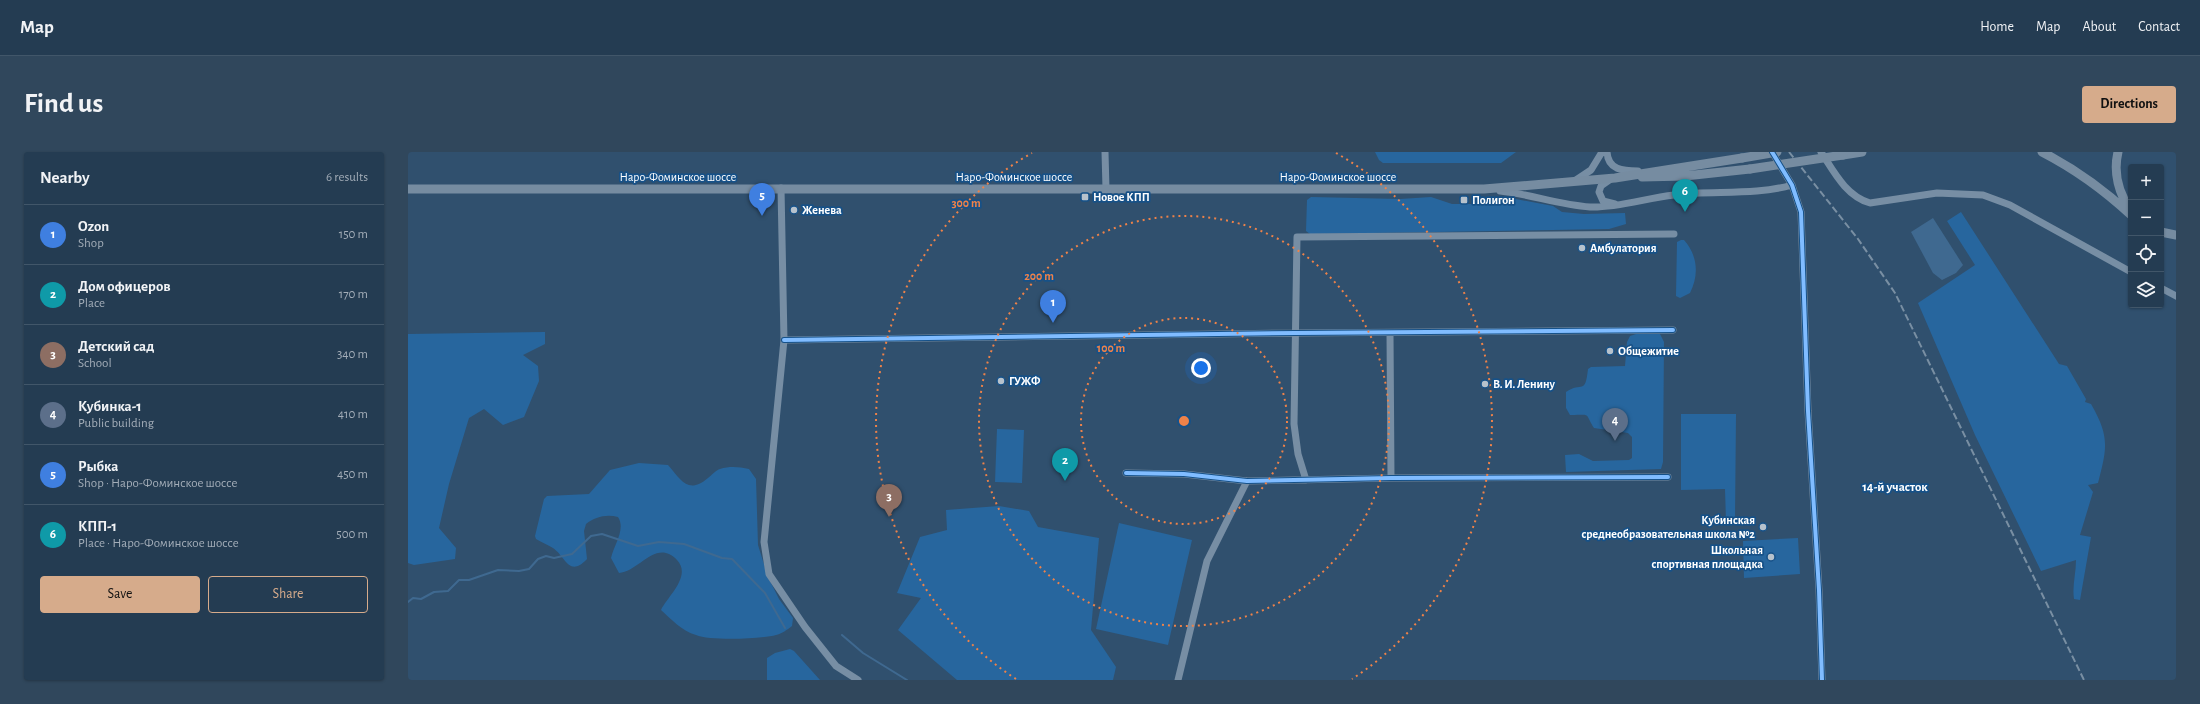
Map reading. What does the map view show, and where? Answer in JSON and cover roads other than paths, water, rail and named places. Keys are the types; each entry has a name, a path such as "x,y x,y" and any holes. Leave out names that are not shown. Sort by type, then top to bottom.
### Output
{"main road":[{"name":"Наро-Фоминское шоссе","path":"1617,178 1648,171 1777,152"},
{"name":"Наро-Фоминское шоссе","path":"408,189 1484,189 1617,178 1685,176 1750,169 1862,152"},
{"path":"2042,152 2068,165 2109,195 2128,212"},
{"path":"2118,152 2117,175 2120,190 2128,205"},
{"path":"2164,233 2176,235"}],"street":[{"path":"1105,152 1106,189"},
{"path":"1570,183 1591,170 1602,152"},
{"path":"1607,152 1610,163 1614,168 1624,171 1648,171"},
{"path":"1772,152 1792,185 1801,212 1808,411 1819,590 1822,680"},
{"path":"1821,152 1842,183 1860,200 1870,203 1887,202 1937,194 1983,195 2010,205 2128,270"},
{"path":"1617,178 1604,182 1600,186 1600,197 1608,203 1622,204"},
{"path":"1484,189 1522,193 1588,206 1606,207 1676,195 1770,190 1792,185"},
{"path":"782,188 784,340 764,542 770,574 805,627 836,666 858,680"},
{"path":"1306,480 1298,454 1294,424 1297,237 1674,234"},
{"path":"2164,290 2176,296"},
{"path":"784,340 1296,333 1673,330"},
{"path":"1390,333 1391,478"},
{"path":"1126,473 1184,474 1247,481 1391,478 1668,477"},
{"path":"1178,680 1207,561 1247,481"}],"waterway":[{"path":"408,602 413,598 421,599 434,592 448,591 459,580 469,580 498,570 519,571 529,569 538,559 546,556 554,558 572,554 591,536 602,534 638,546 659,542 684,544 722,558 732,559 765,593 785,628"},
{"path":"842,635 863,653 907,680"}],"railway":[{"path":"1789,152 1858,239 1895,293 2084,680"}],"place":[{"name":"Новое КПП","path":"1085,197"},
{"name":"Полигон","path":"1464,200"},
{"name":"Женева","path":"794,210"},
{"name":"КПП-1","path":"1685,212"},
{"name":"Рыбка","path":"762,216"},
{"name":"Амбулатория","path":"1582,248"},
{"name":"Ozon","path":"1053,323"},
{"name":"Общежитие","path":"1610,351"},
{"name":"ГУЖФ","path":"1001,381"},
{"name":"В. И. Ленину","path":"1485,384"},
{"name":"Кубинка-1","path":"1615,441"},
{"name":"Дом офицеров","path":"1065,481"},
{"name":"Детский сад","path":"889,517"},
{"name":"Кубинская среднеобразовательная школа №2","path":"1763,527"},
{"name":"Школьная спортивная площадка","path":"1771,557"}],"district":[{"name":"14-й участок","path":"1895,487"}]}
